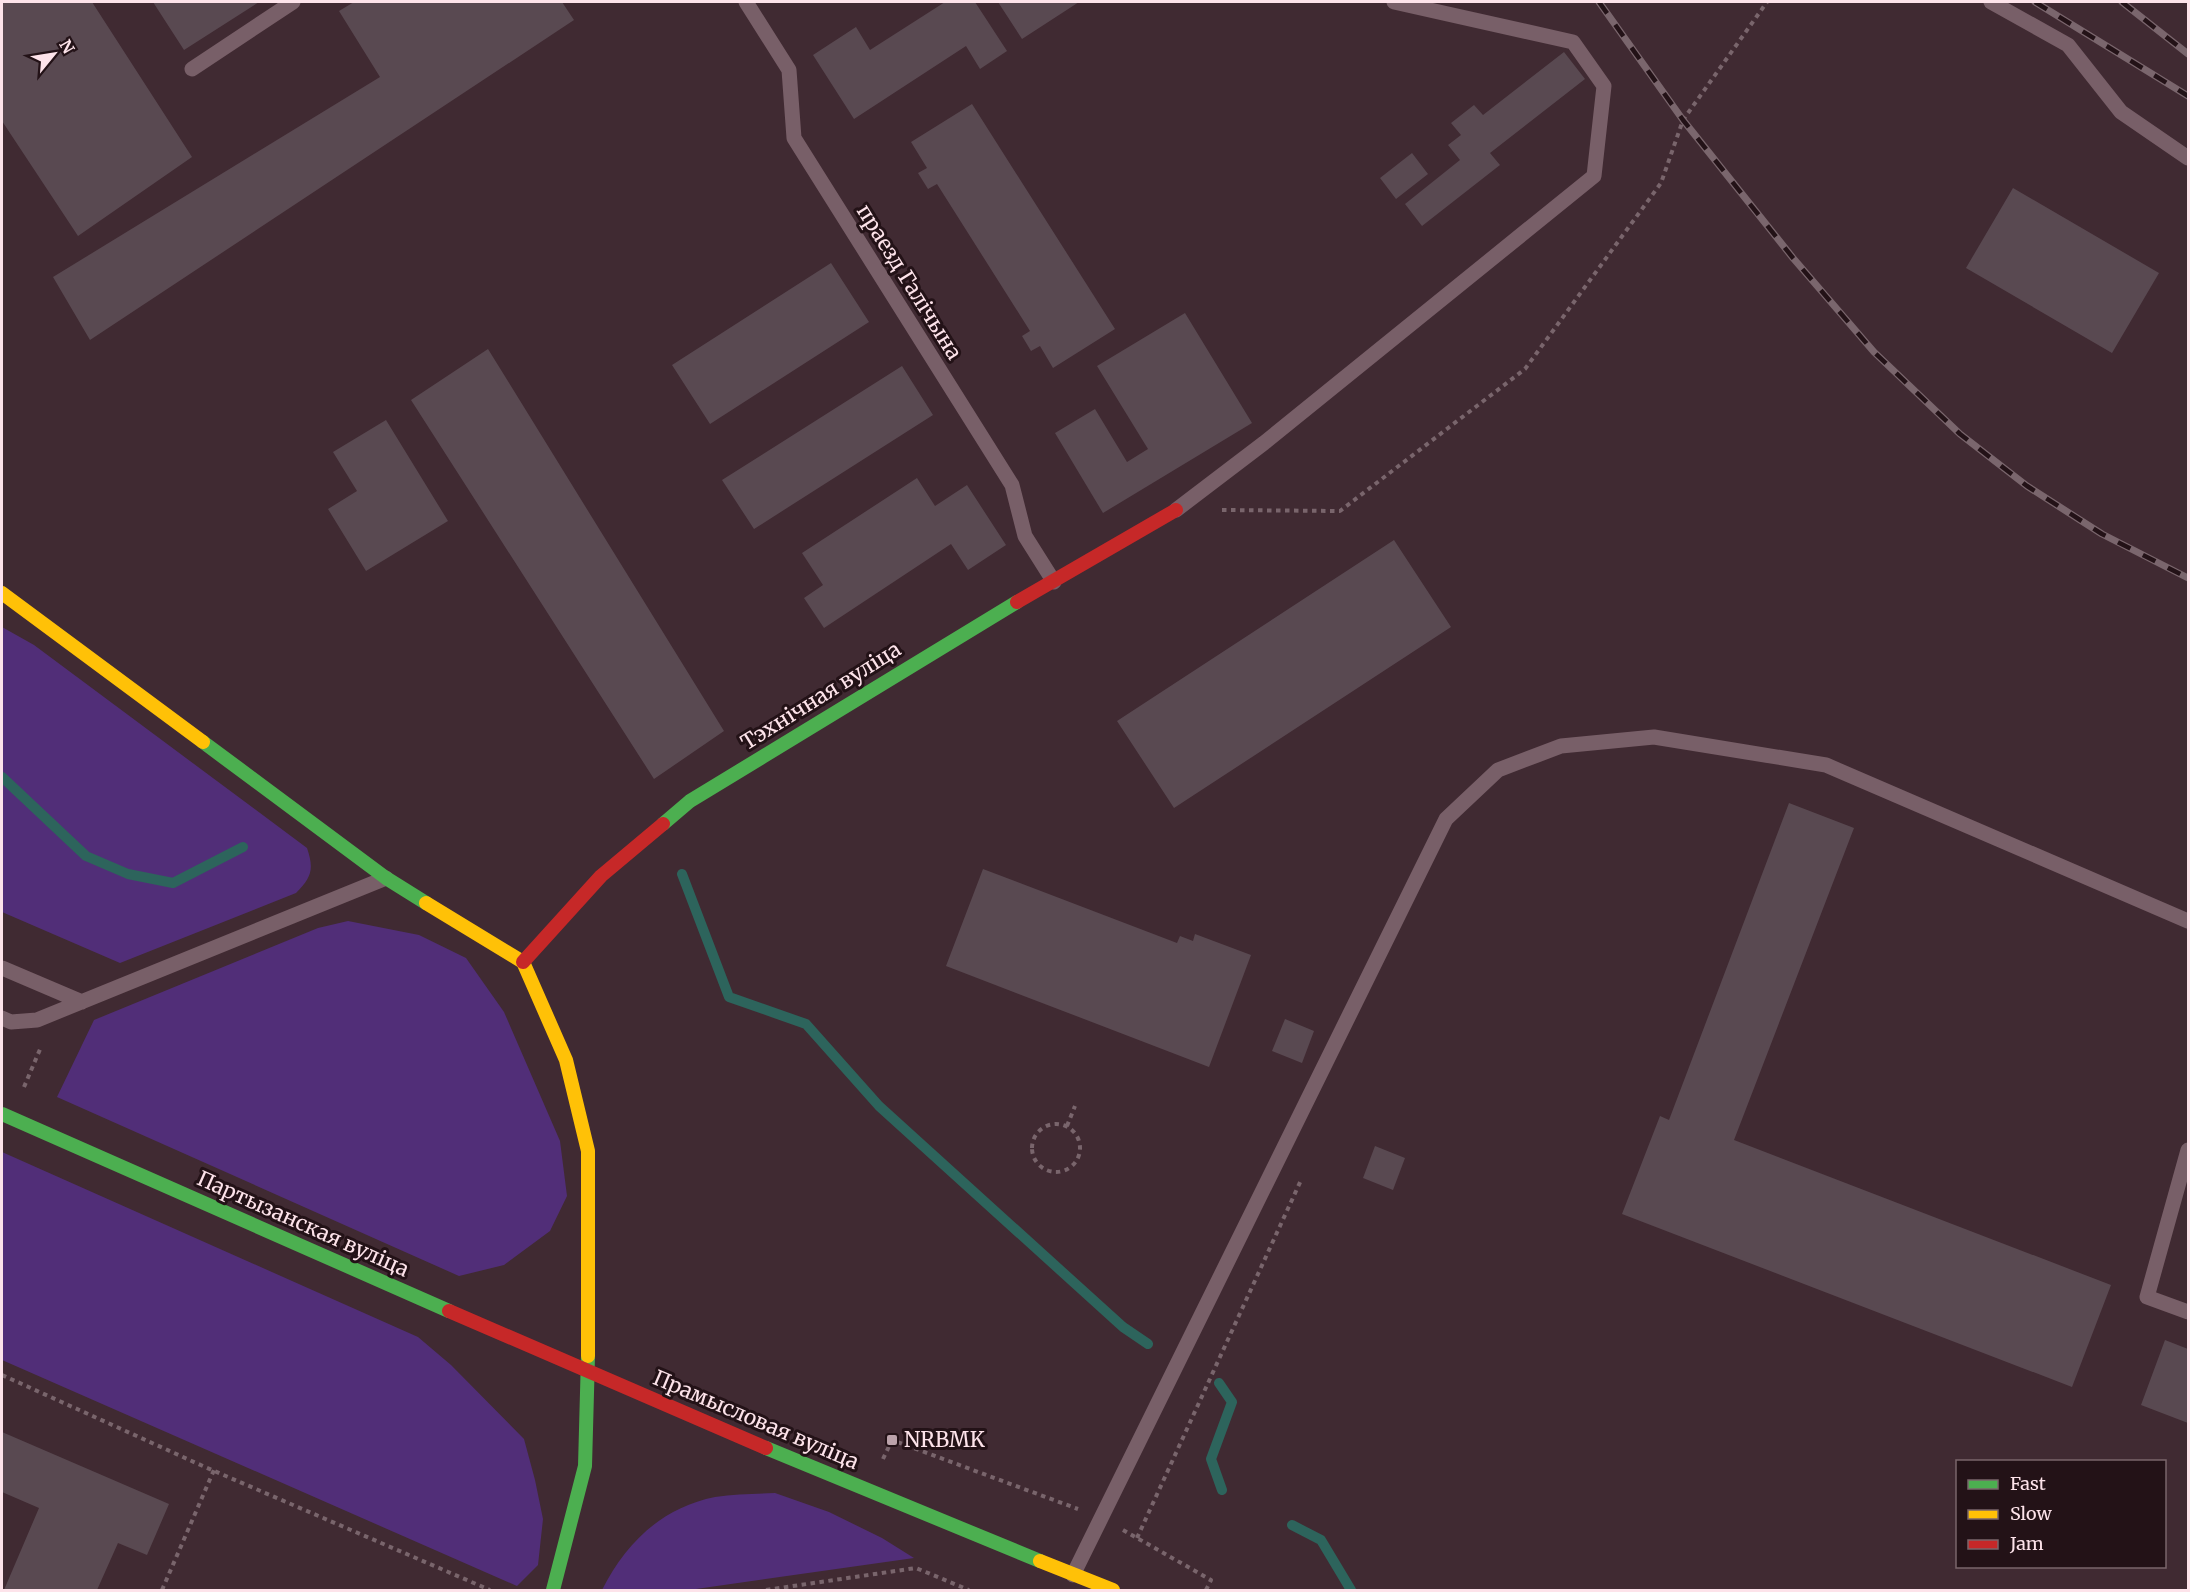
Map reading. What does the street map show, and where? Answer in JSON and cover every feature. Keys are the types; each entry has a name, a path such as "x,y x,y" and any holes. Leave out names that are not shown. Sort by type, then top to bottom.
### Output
{"main road":[{"name":"Тэхнічная вуліца","path":"523,962 601,876 690,801 949,642 1176,510"},
{"path":"2,593 386,878 523,962 566,1060 588,1151 588,1372 585,1466 554,1590"},
{"name":"Партызанская вуліца","path":"6,1116 588,1372"},
{"name":"Прамысловая вуліца","path":"588,1372 1113,1590"}],"lane":[{"path":"192,69 293,2"},
{"name":"праезд Галічына","path":"746,2 789,70 794,138 1012,485 1024,536 1054,582"},
{"path":"1176,510 1264,443 1594,176 1604,86 1573,42 1394,2"},
{"path":"1991,2 2068,45 2121,112 2188,158"},
{"path":"1073,1575 1446,819 1497,770 1561,746 1654,737 1826,765 2188,921"},
{"path":"2,1018 11,1022 37,1020 386,878"},
{"path":"2,968 82,1002"},
{"path":"2188,1150 2147,1297 2188,1312"}],"path":[{"path":"1176,510 1340,511 1525,369 1661,183 1683,120 1767,2"},
{"path":"6,1116 58,1011"},
{"path":"1067,1126 1075,1106"},
{"path":"1048,1125 1067,1126 1079,1141 1080,1150 1077,1159 1072,1167 1064,1171 1045,1170 1033,1156 1034,1137 1040,1129 1048,1125"},
{"path":"1137,1538 1303,1175"},
{"path":"2,1376 490,1590"},
{"path":"892,1440 1102,1517 1211,1581 1206,1590"},
{"path":"162,1590 214,1470"},
{"path":"766,1590 916,1568 969,1590"}],"shaded area":[{"path":"2,627 34,645 307,848 310,872 296,893 120,963 2,912"},
{"path":"348,921 419,935 466,958 504,1012 560,1141 567,1196 550,1231 504,1265 459,1276 57,1097 94,1020 318,928"},
{"path":"2,1152 418,1337 451,1365 524,1439 543,1519 538,1565 517,1586 2,1360"},
{"path":"775,1493 829,1512 882,1538 914,1558 689,1590 602,1590 622,1557 634,1543 647,1530 678,1510 715,1497"}],"building":[{"path":"2,2 92,2 192,157 78,236 2,121"},
{"path":"153,2 259,2 184,50"},
{"path":"354,2 562,2 574,20 90,340 53,277 380,77 339,11"},
{"path":"945,2 975,2 1007,51 980,69 966,46 854,119 813,55 856,27 870,50"},
{"path":"998,2 1079,2 1022,39"},
{"path":"1564,52 1585,79 1490,153 1500,165 1422,226 1405,204 1460,160 1448,145 1461,135 1451,123 1474,105 1483,115"},
{"path":"972,104 1115,329 1053,368 1040,346 1031,351 1022,336 1030,331 937,184 928,189 918,173 927,168 911,142"},
{"path":"1412,153 1428,174 1396,199 1380,178"},
{"path":"2013,188 2159,273 2112,353 1966,268"},
{"path":"831,263 869,322 710,424 672,365"},
{"path":"1185,313 1252,423 1103,513 1055,433 1095,409 1127,462 1148,449 1097,366"},
{"path":"488,349 724,731 654,779 411,400"},
{"path":"902,366 933,415 754,529 722,480"},
{"path":"386,420 448,521 366,571 328,509 357,491 333,452"},
{"path":"917,478 935,506 967,485 1006,545 968,570 951,544 824,628 804,598 823,585 802,553"},
{"path":"1394,540 1451,627 1174,808 1117,721"},
{"path":"1789,803 1854,828 1734,1140 2111,1285 2072,1387 1622,1214 1660,1116 1669,1120"},
{"path":"983,869 1177,943 1180,936 1193,941 1195,934 1251,955 1209,1067 946,966"},
{"path":"1285,1019 1314,1031 1302,1063 1272,1051"},
{"path":"1375,1146 1405,1158 1393,1190 1363,1178"},
{"path":"2165,1340 2188,1349 2188,1423 2141,1405"},
{"path":"2,1432 169,1504 147,1555 118,1543 97,1590 4,1590 39,1508 2,1492"}],"waterway":[{"path":"2,777 86,856 128,874 173,883 243,847"},
{"path":"682,874 729,997 806,1024 879,1106 1123,1327 1148,1344"},
{"path":"1219,1383 1232,1402 1211,1459 1222,1490"},
{"path":"1292,1525 1321,1540 1351,1590"}],"railway":[{"path":"1599,2 1683,120 1793,258 1874,352 1960,434 2027,486 2102,534 2188,578"},
{"path":"2035,2 2188,96"},
{"path":"2122,2 2188,54"}],"traffic: fast":[{"path":"663,824 690,801 1017,602"},
{"path":"203,742 386,878 426,903"},
{"path":"2,1114 449,1311"},
{"path":"553,1590 585,1466 588,1356"},
{"path":"766,1448 1040,1561"}],"traffic: slow":[{"path":"2,593 203,742"},
{"path":"426,903 523,962 566,1060 588,1151 588,1356"},
{"path":"1040,1561 1113,1590"}],"traffic: jam":[{"path":"1017,602 1176,510"},
{"path":"523,962 601,876 663,824"},
{"path":"449,1311 766,1448"}],"place":[{"name":"NRBMK","path":"892,1440"}]}
